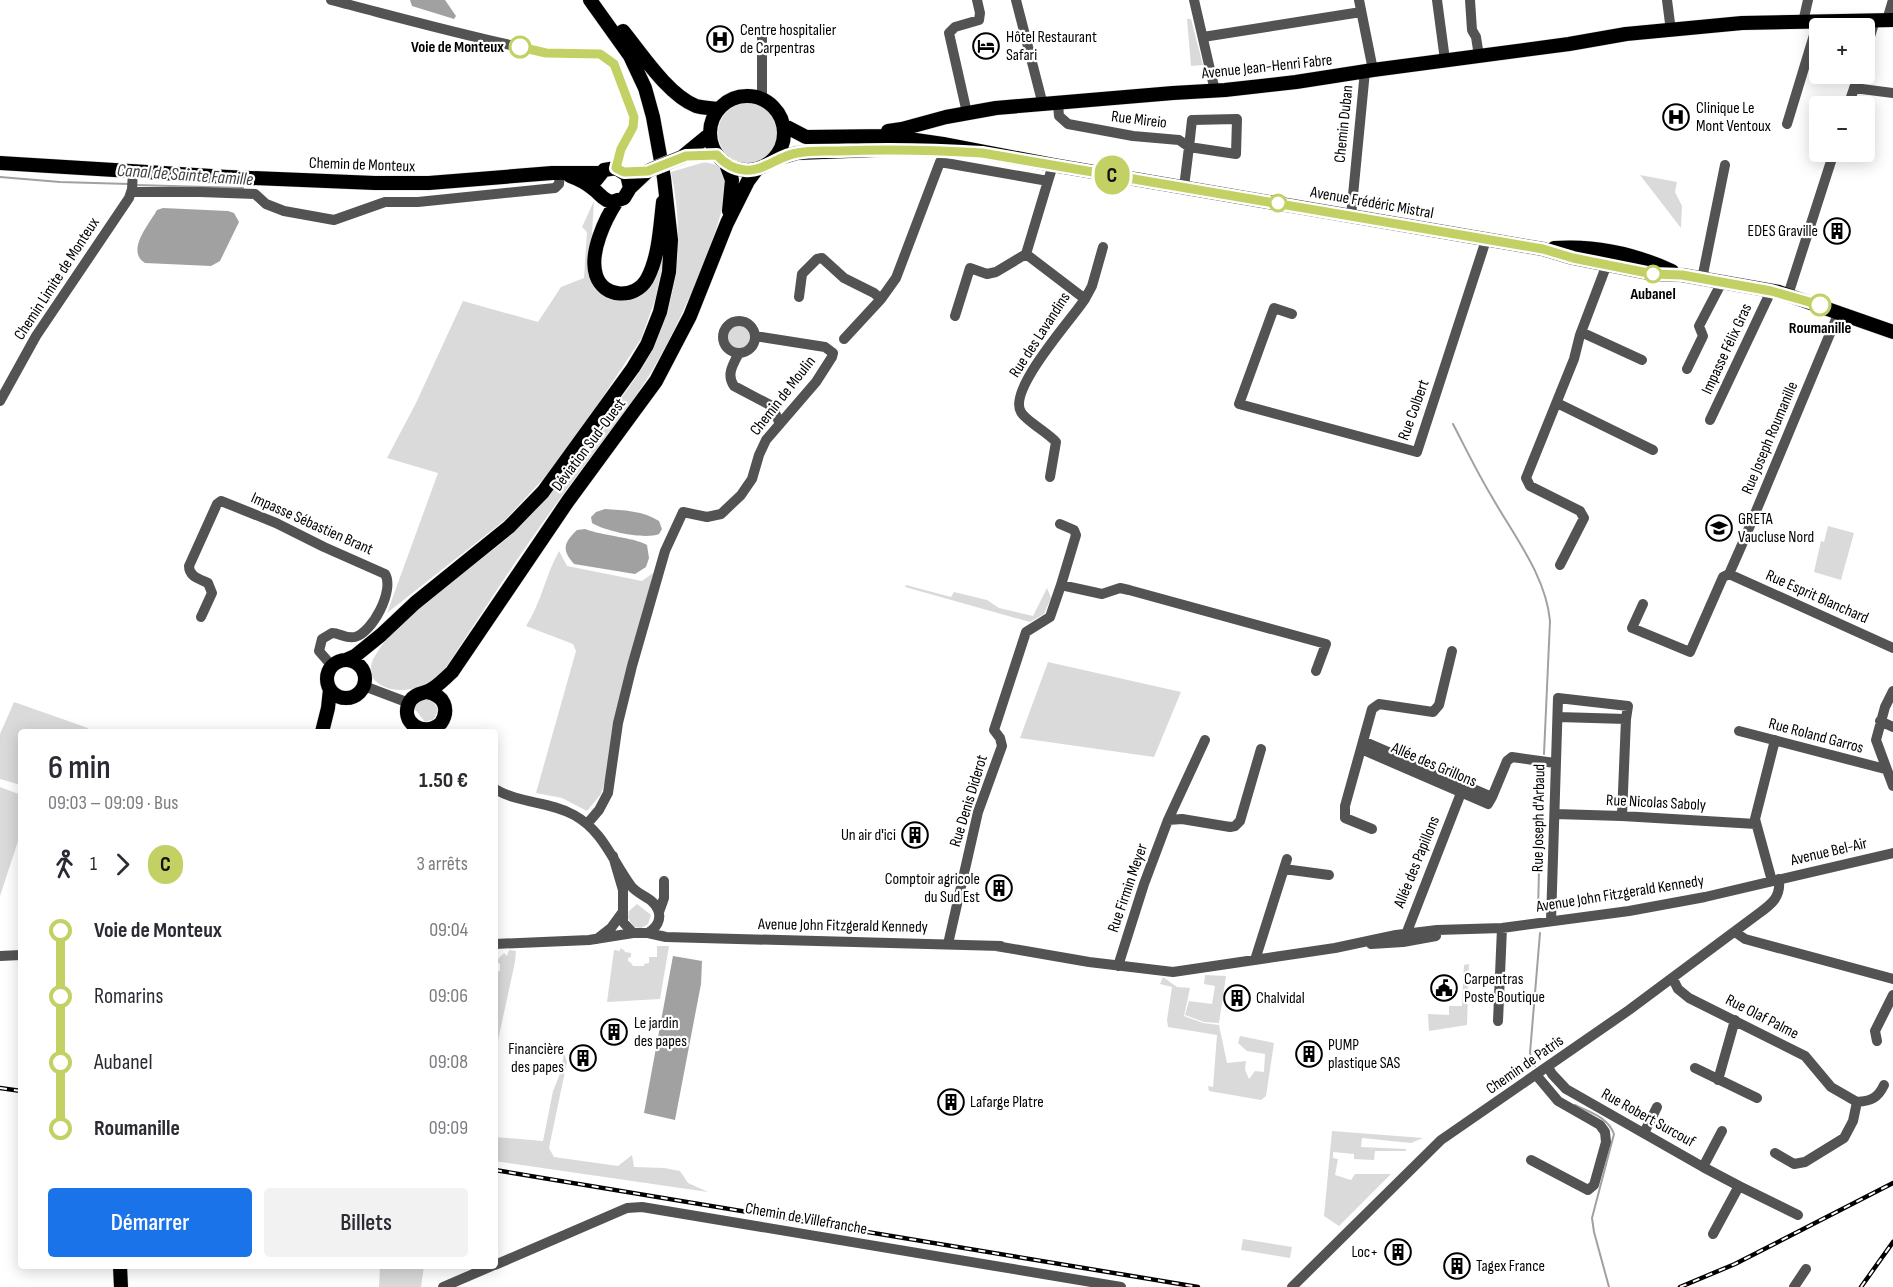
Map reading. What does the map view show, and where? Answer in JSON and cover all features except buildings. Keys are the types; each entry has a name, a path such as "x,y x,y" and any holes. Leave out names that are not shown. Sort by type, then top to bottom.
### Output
{"main road":[{"path":"591,2 610,16 660,77 678,94 694,105 719,109"},
{"path":"323,729 330,689 327,678 332,666 356,656 402,613 497,537 526,510 558,473 633,368 657,320 669,272 671,226 653,117 645,88 625,49 591,2"},
{"name":"Avenue Jean-Henri Fabre","path":"967,113 996,108 1296,82 1369,70 1569,44 1606,43 1664,31 1742,23 1809,22"},
{"path":"727,223 732,180 711,141 710,134 711,125 719,109 726,103 746,96 762,99 776,110 783,125 783,144 772,161"},
{"path":"855,150 903,138 967,113"},
{"path":"826,137 902,129 967,113"},
{"path":"943,144 939,140 939,131 945,122"},
{"path":"783,125 806,137 903,138 982,153"},
{"path":"601,229 617,201 627,195 630,188 649,170 684,156 710,134"},
{"path":"684,156 721,159 736,169 746,170 757,169 772,161 797,153 900,148 982,153"},
{"name":"Avenue Frédéric Mistral","path":"982,153 1543,249 1573,258 1653,274 1682,275 1771,291 1892,329"},
{"name":"Chemin de Monteux","path":"0,163 375,183 429,183 600,173"},
{"path":"649,170 607,169 600,173 596,180 601,229 595,273 609,291 619,294 637,290 646,280 653,264 666,186"},
{"path":"727,223 748,181 757,169"},
{"path":"620,170 629,179 630,188"},
{"path":"563,174 585,182 607,201 617,201"},
{"name":"Déviation Sud-Ouest","path":"452,672 568,501 656,381 690,316 727,223"},
{"name":"Avenue Frédéric Mistral","path":"1543,249 1589,247 1641,259 1682,275"},
{"path":"324,729 349,698 356,695 368,659 381,635"},
{"path":"346,660 357,664 363,679"},
{"path":"420,729 410,721 407,712 409,703 414,696 427,692 452,672"},
{"path":"430,729 446,725 445,693 452,672"},
{"path":"330,689 339,697 349,698"},
{"path":"427,692 438,695 444,704"},
{"path":"120,1269 121,1287"}],"street":[{"path":"331,0 546,53 591,52 607,57 620,75 634,117 633,127 621,149 620,170"},
{"path":"967,113 949,33 955,27 979,20 977,0"},
{"path":"1016,0 1043,105"},
{"path":"1194,0 1215,90"},
{"name":"Chemin Duban","path":"1351,216 1369,70 1359,0"},
{"path":"1437,0 1445,60"},
{"path":"1470,0 1472,30 1476,37 1479,56"},
{"path":"1664,31 1667,0"},
{"path":"1803,22 1808,0"},
{"path":"1875,37 1893,0"},
{"path":"1203,37 1361,12"},
{"path":"762,37 762,99"},
{"path":"1787,124 1809,52"},
{"path":"1851,96 1855,84"},
{"path":"1854,88 1893,93"},
{"name":"Rue Mireio","path":"1058,104 1059,116 1068,124 1133,136 1179,140 1189,147"},
{"path":"1184,187 1192,120 1238,119 1236,154 1189,147"},
{"path":"844,339 881,299 896,278 940,162 1048,181"},
{"path":"1788,295 1831,162"},
{"path":"955,316 970,268 987,274 996,272 1026,254 1053,165"},
{"path":"1702,279 1725,165"},
{"name":"Chemin Limite de Monteux","path":"0,401 36,336 129,198 133,171"},
{"path":"132,189 136,192 255,194 266,204 284,211 334,220 385,202 418,202 555,188 563,174"},
{"name":"Rue Colbert","path":"1292,314 1275,308 1239,404 1418,452 1486,240"},
{"path":"1085,299 1092,286 1103,247"},
{"name":"Rue des Lavandins","path":"1026,254 1085,299 1028,376 1018,404 1021,413 1056,442 1050,477"},
{"path":"800,297 802,274 817,259 822,258 844,278 881,299"},
{"path":"1560,565 1584,518 1580,511 1530,486 1527,478 1574,359 1581,332 1606,264"},
{"path":"1687,369 1703,336 1700,326 1722,282"},
{"name":"Impasse Félix Gras","path":"1710,420 1771,291"},
{"name":"Rue Joseph Roumanille","path":"1643,604 1632,628 1690,652 1723,578 1728,574 1839,312"},
{"path":"734,322 744,322 753,328 755,336 751,348 739,353 730,350 724,341 724,331 734,322"},
{"path":"1581,332 1642,360"},
{"name":"Chemin de Moulin","path":"587,824 599,810 608,793 618,723 632,666 665,551 683,512 707,517 721,514 741,495 752,479 759,454 766,440 816,382 833,352 825,347 755,336"},
{"path":"739,353 730,373 731,382 734,386 772,406 780,424"},
{"path":"1557,403 1653,450"},
{"name":"Impasse Sébastien Brant","path":"201,617 212,593 208,583 192,576 189,566 217,504 221,501 276,523 385,574 388,583 384,601 363,634 351,638 332,633 322,639 319,651 332,666"},
{"name":"Rue Denis Diderot","path":"948,944 978,812 1002,746 994,730 1026,632 1050,617 1076,535 1074,530 1060,524"},
{"name":"Rue Esprit Blanchard","path":"1728,574 1893,648"},
{"path":"1060,585 1102,594 1120,588 1241,619 1326,644 1316,671"},
{"path":"1372,829 1345,818 1345,806 1372,709 1379,704 1433,712 1439,705 1452,651"},
{"path":"363,679 409,703"},
{"path":"1893,691 1880,721 1876,741 1893,785"},
{"path":"1622,816 1628,706 1558,698 1558,717 1626,719"},
{"name":"Rue Joseph d'Arbaud","path":"1551,921 1558,717"},
{"path":"1880,721 1893,727"},
{"name":"Rue Roland Garros","path":"1739,731 1886,769"},
{"name":"Rue Firmin Meyer","path":"1119,963 1144,884 1168,820 1205,740"},
{"path":"1775,740 1755,819 1775,880"},
{"name":"Allée des Grillons","path":"1362,745 1488,804 1507,761 1512,757 1555,763"},
{"name":"Allée des Grillons","path":"1362,745 1492,797"},
{"path":"1168,820 1182,819 1235,826 1240,821 1261,749"},
{"path":"498,790 520,800 568,812 587,824 614,856 632,886 647,898 659,915"},
{"name":"Allée des Papillons","path":"1405,938 1461,793"},
{"name":"Rue Nicolas Saboly","path":"1555,814 1756,824"},
{"name":"Avenue Bel-Air","path":"1775,880 1893,854"},
{"path":"614,856 623,890 622,911 625,927 633,933"},
{"path":"1255,960 1286,864 1329,875"},
{"name":"Avenue John Fitzgerald Kennedy","path":"648,933 689,938 996,946 1173,972 1356,944 1502,928 1640,909 1705,897 1775,880"},
{"name":"Chemin de Patris","path":"1292,1287 1441,1140 1537,1076 1735,932 1772,903 1780,890 1775,880"},
{"path":"498,944 597,939 648,933 656,927 664,886 647,898 634,898 611,928 597,939"},
{"name":"Avenue John Fitzgerald Kennedy","path":"659,915 663,925 672,932 689,938"},
{"path":"1498,1021 1502,928"},
{"path":"1735,932 1745,939 1893,979"},
{"path":"0,956 18,956"},
{"name":"Rue Olaf Palme","path":"1673,979 1678,989 1689,998 1805,1056 1831,1088 1857,1102"},
{"path":"1877,1041 1875,1031 1893,995"},
{"path":"1718,1080 1735,1020"},
{"name":"Rue Robert Surcouf","path":"1548,1067 1566,1089 1703,1167 1722,1131"},
{"path":"1695,1068 1757,1098"},
{"path":"1531,1160 1588,1190 1594,1185 1606,1142 1605,1132 1600,1125 1558,1101 1537,1076"},
{"path":"1775,1153 1794,1164 1805,1162 1844,1138 1853,1121 1857,1102 1867,1102 1879,1096 1884,1085"},
{"path":"1644,1132 1657,1107"},
{"path":"1703,1167 1798,1215"},
{"path":"1713,1234 1739,1186"},
{"name":"Chemin de Villefranche","path":"498,1263 627,1208 642,1207 1121,1287"},
{"name":"Chemin de Villefranche","path":"443,1287 485,1269"},
{"path":"1794,1287 1806,1269"}],"shaded area":[{"path":"410,0 445,0 456,16 454,19 412,6"},
{"path":"1187,19 1191,19 1203,65 1191,66"},
{"path":"742,103 754,103 770,111 776,121 778,133 776,145 770,155 754,163 742,163 726,155 718,139 718,127 726,111"},
{"path":"705,162 718,166 724,172 726,186 722,208 692,292 650,373 532,538 439,678 423,686 404,690 395,690 379,684 372,677 371,669 373,659 387,639 402,622 439,590 513,533 545,500 639,373 663,326 675,276 678,224 671,172"},
{"path":"1640,175 1677,182 1675,192 1682,206 1681,228"},
{"path":"594,201 591,249 594,284 614,300 631,298 662,254 656,297 641,339 594,410 544,478 505,520 387,613 438,473 387,458 416,403 463,301 538,322 561,287 584,278 587,232 582,227"},
{"path":"163,208 234,213 239,222 220,261 211,266 145,263 139,258 137,251 141,237 157,210"},
{"path":"739,324 744,325 750,331 750,341 744,347 739,348 734,347 728,341 727,336 728,331 734,325"},
{"path":"605,509 647,515 659,521 662,529 659,534 644,536 615,532 592,523 591,517 596,512"},
{"path":"1828,526 1854,533 1841,580 1814,572 1821,541 1824,542"},
{"path":"585,529 647,545 649,558 646,567 635,574 574,564 567,554 566,546 577,530"},
{"path":"559,551 567,566 642,581 653,573 607,774 601,794 587,811 562,798 536,793 576,651 573,644 526,626"},
{"path":"906,585 951,597 954,592 987,600 999,608 1033,616 1047,588 1051,598 1044,614 1030,622 905,587"},
{"path":"1048,662 1181,692 1154,757 1020,738"},
{"path":"427,699 433,701 438,710 434,719 425,722 414,708 418,702"},
{"path":"14,702 88,728 18,729 18,784 0,779 0,734"},
{"path":"0,787 18,794 18,841 0,896"},
{"path":"637,904 651,915 648,924 641,928 634,927 628,918 629,911"},
{"path":"657,946 669,946 660,999 607,1002 614,950 620,951 620,948 631,953 628,961 633,966 644,966 649,963 649,957 657,957"},
{"path":"509,950 516,951 498,1040 498,971 500,971 500,964 498,959 504,953 507,956"},
{"path":"673,956 702,961 701,984 675,1120 644,1113"},
{"path":"1469,964 1467,1025 1429,1031 1428,1014 1449,1015 1449,1006 1462,1006 1464,965"},
{"path":"1205,975 1226,976 1219,1023 1204,1022 1185,1015 1189,1001 1212,1004 1215,986 1204,984"},
{"path":"1163,977 1177,987 1190,988 1184,1016 1203,1023 1219,1025 1227,1063 1246,1061 1245,1070 1249,1079 1255,1071 1264,1072 1265,1054 1247,1051 1238,1043 1240,1036 1274,1043 1266,1096 1261,1100 1209,1091 1208,1086 1213,1087 1217,1035 1168,1027 1172,987 1160,984"},
{"path":"564,1053 567,1062 549,1148 554,1157 618,1166 632,1155 634,1167 680,1171 688,1183 708,1192 498,1161 498,1137 543,1141 553,1091 561,1071"},
{"path":"1332,1131 1423,1138 1411,1143 1362,1138 1361,1147 1406,1149 1406,1151 1375,1151 1374,1160 1354,1159 1354,1154 1333,1152 1333,1158 1338,1159 1335,1175 1351,1180 1355,1174 1391,1174 1339,1226 1324,1216"},
{"path":"1243,1239 1292,1247 1290,1258 1241,1250"},
{"path":"380,1269 424,1269 421,1287 379,1287"}],"waterway":[{"name":"Canal de Sainte Famille","path":"0,177 129,184"},
{"name":"Canal de Sainte Famille","path":"135,185 243,188"},
{"path":"1453,424 1536,572 1547,604 1550,621 1544,754"},
{"path":"1538,913 1544,771"},
{"path":"1535,1066 1530,1053 1540,933"},
{"path":"1575,1105 1603,1119 1614,1134 1592,1218 1609,1287"}],"railway":[{"path":"0,1088 18,1091"},
{"path":"498,1170 1198,1287"},
{"path":"1680,1287 1735,1264 1893,1183"},
{"path":"1861,1287 1893,1242"}],"bus line":[{"name":"C","path":"520,47 546,53 591,52 607,57 614,64 634,117 631,133 624,142 616,168 624,172 648,171 686,156 717,155 726,164 736,169 746,170 757,169 772,161 797,153 900,148 982,153 1543,249 1573,258 1653,274 1682,275 1771,291 1820,305"}],"place":[{"name":"Centre hospitalier de Carpentras","path":"720,39"},
{"name":"Hôtel Restaurant Safari","path":"986,46"},
{"name":"Voie de Monteux","path":"520,47"},
{"name":"Clinique Le Mont Ventoux","path":"1676,117"},
{"name":"EDES Graville","path":"1837,231"},
{"name":"Aubanel","path":"1653,274"},
{"name":"Roumanille","path":"1820,305"},
{"name":"GRETA Vaucluse Nord","path":"1719,528"},
{"name":"Un air d'ici","path":"915,835"},
{"name":"Comptoir agricole du Sud Est","path":"999,888"},
{"name":"Carpentras Poste Boutique","path":"1444,988"},
{"name":"Chalvidal","path":"1237,998"},
{"name":"Le jardin des papes","path":"614,1032"},
{"name":"PUMP plastique SAS","path":"1309,1054"},
{"name":"Financière des papes","path":"583,1058"},
{"name":"Lafarge Platre","path":"951,1102"},
{"name":"Loc+","path":"1398,1252"},
{"name":"Tagex France","path":"1457,1266"}]}
